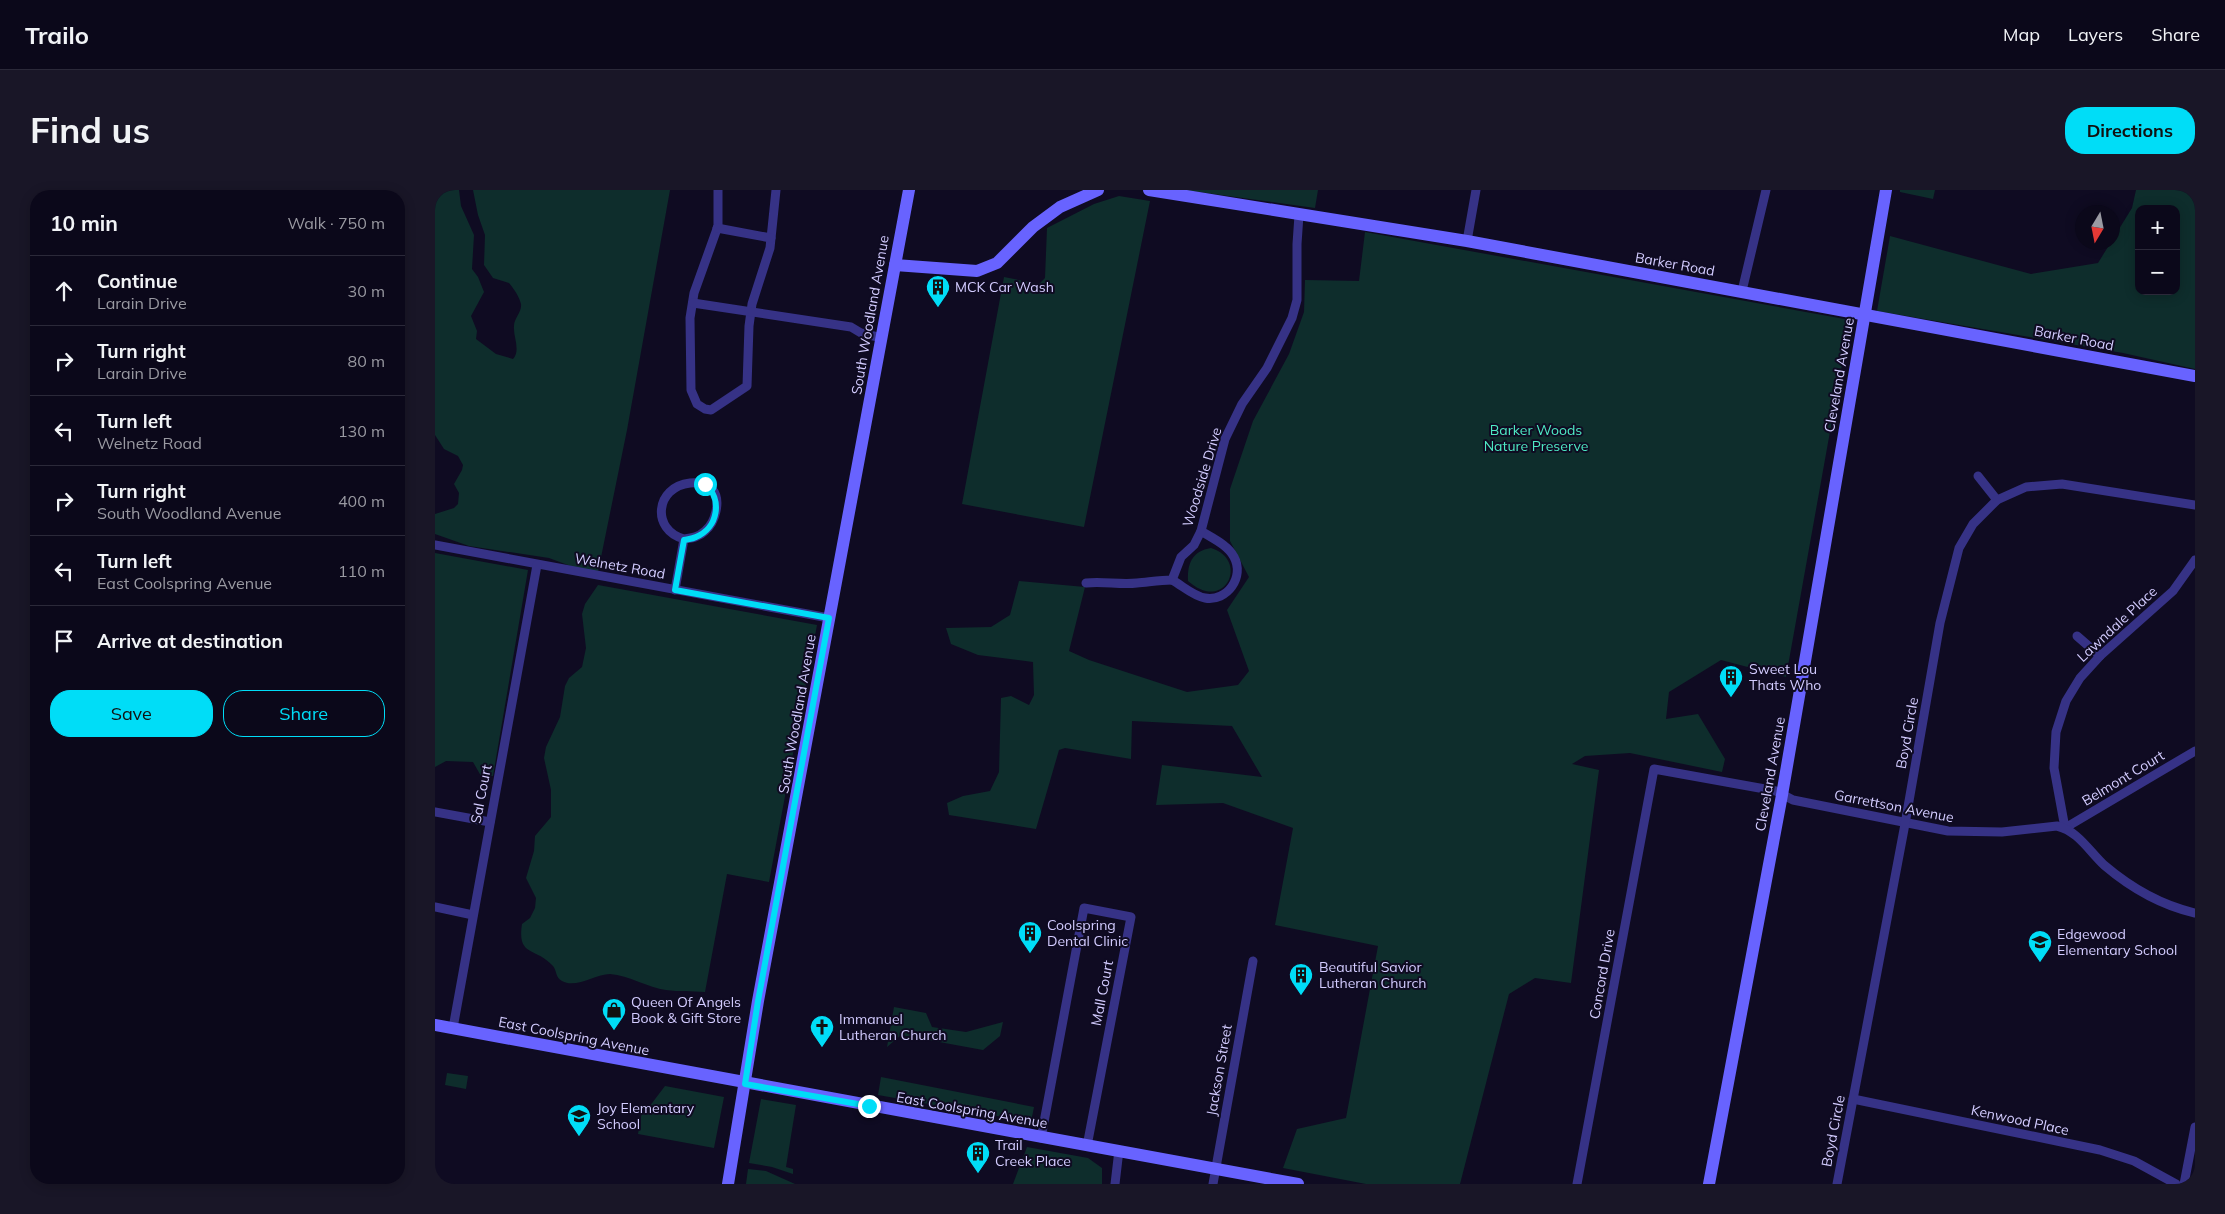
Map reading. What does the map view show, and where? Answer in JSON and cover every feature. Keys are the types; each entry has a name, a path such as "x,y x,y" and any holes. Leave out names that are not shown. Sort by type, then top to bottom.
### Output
{"street":[{"path":"718,190 717,228 694,293 690,318 691,390 697,404 711,410 747,386 751,313 771,238 776,190"},
{"name":"South Woodland Avenue","path":"728,1184 758,1001 909,190"},
{"path":"895,265 977,270 997,263 1033,228 1060,207 1097,190"},
{"name":"Barker Road","path":"1149,190 1467,241 2195,376"},
{"path":"1467,241 1476,190"},
{"path":"1742,291 1765,190"},
{"name":"Cleveland Avenue","path":"1709,1184 1783,795 1886,190"},
{"name":"Woodside Drive","path":"1172,580 1181,557 1194,545 1201,531 1225,439 1242,404 1267,368 1292,318 1297,300 1299,215"},
{"path":"717,228 771,238"},
{"path":"693,303 851,327 861,333 882,338"},
{"path":"1978,476 1997,500"},
{"path":"694,482 705,484 713,491 717,500 713,522 706,531 696,537 684,540 675,537 666,528 661,508 664,497 671,489 683,484 694,482"},
{"name":"Boyd Circle","path":"1837,1184 1905,824 1939,623 1959,548 1973,524 1997,500 2026,487 2062,484 2195,505"},
{"path":"1086,584 1172,580 1195,595 1207,599 1216,599 1225,594 1236,580 1237,563 1226,547 1201,531"},
{"path":"675,590 684,540"},
{"name":"Welnetz Road","path":"435,545 829,618"},
{"name":"Lawndale Place","path":"2065,828 2054,768 2056,732 2066,702 2080,678 2100,656 2173,591 2195,560"},
{"name":"Sal Court","path":"453,1028 537,564"},
{"path":"2077,636 2100,656"},
{"name":"Belmont Court","path":"2065,828 2195,751"},
{"name":"Garrettson Avenue","path":"1654,769 1775,791 1793,800 1905,824 1965,833 2010,832 2057,826 2065,828"},
{"name":"Concord Drive","path":"1577,1184 1654,769"},
{"path":"435,812 490,822"},
{"path":"2065,828 2077,836 2104,864 2135,888 2165,904 2195,913"},
{"path":"435,908 473,915"},
{"name":"Mall Court","path":"1041,1138 1084,908 1131,917 1087,1146"},
{"name":"Jackson Street","path":"1213,1184 1253,961"},
{"name":"East Coolspring Avenue","path":"435,1025 745,1084 1041,1138 1119,1150 1298,1184"},
{"name":"Kenwood Place","path":"1853,1099 2099,1150 2134,1161 2176,1184"},
{"path":"2184,1184 2195,1127"},
{"path":"1115,1184 1119,1150"}],"green space":[{"path":"435,190 459,190 461,206 474,235 472,269 478,277 484,292 471,316 477,331 476,339 496,354 513,359 517,348 514,323 521,304 509,283 493,278 484,265 485,235 478,215 473,190 670,190 627,430 598,572 576,568 549,558 469,546 435,534 435,514 454,508 458,504 459,493 454,484 463,465 458,456 444,449 435,435"},
{"path":"1184,190 1318,190 1315,208"},
{"path":"1900,190 1935,190 1933,199 1900,192"},
{"path":"2136,190 2195,190 2195,369 2123,353 1877,311 1890,236 2031,274 2098,263 2106,250 2120,250 2120,227 2132,208"},
{"path":"1119,196 1150,201 1084,527 962,504 1004,277 1039,284 1045,278 1047,228 1094,204"},
{"name":"Barker Woods Nature Preserve","path":"1365,232 1850,320 1786,677 1721,660 1669,692 1666,719 1698,714 1725,759 1722,772 1630,753 1585,756 1572,764 1599,770 1571,983 1535,978 1509,994 1460,1184 1366,1184 1283,1168 1297,1129 1346,1118 1378,946 1275,925 1293,828 1223,803 1156,805 1162,765 1262,777 1232,726 1132,721 1131,759 1065,748 1059,750 1036,829 949,815 947,803 963,796 990,791 999,772 1001,698 1011,696 1029,705 1034,695 1033,662 978,655 951,644 946,628 991,627 1010,615 1019,581 1085,587 1069,651 1089,660 1187,692 1238,685 1249,671 1227,610 1249,577 1230,541 1230,489 1253,421 1289,354 1304,312 1305,280 1359,281"},
{"path":"1211,548 1223,554 1229,563 1231,572 1228,581 1222,588 1213,591 1201,590 1188,581 1190,564 1195,555"},
{"path":"435,553 528,570 493,776 481,776 473,762 446,761 435,767"},
{"path":"598,585 817,625 769,882 727,874 705,992 659,989 610,974 567,983 558,978 555,969 546,959 529,950 522,942 522,924 530,918 535,908 536,898 526,878 534,851 535,836 551,817 551,790 544,758 546,747 560,717 565,686 569,678 582,667 586,648 582,614 585,604"},
{"path":"894,1007 926,1013 932,1027 966,1032 1003,1022 1000,1036 983,1050 901,1035 887,1047"},
{"path":"447,1073 468,1076 466,1089 445,1085"},
{"path":"881,1077 1034,1107 1031,1122 878,1095"},
{"path":"665,1086 724,1097 714,1148 638,1134 642,1111 646,1111"},
{"path":"761,1099 796,1105 786,1167 793,1169 793,1174 772,1167 749,1163"},
{"path":"1027,1147 1088,1158 1102,1168 1102,1184 1013,1184"},
{"path":"748,1169 766,1171 795,1184 746,1184"}],"place":[{"name":"MCK Car Wash","path":"938,308"},
{"name":"Sweet Lou Thats Who","path":"1731,698"},
{"name":"Coolspring Dental Clinic","path":"1030,954"},
{"name":"Edgewood Elementary School","path":"2040,963"},
{"name":"Beautiful Savior Lutheran Church","path":"1301,996"},
{"name":"Queen Of Angels Book & Gift Store","path":"614,1031"},
{"name":"Immanuel Lutheran Church","path":"822,1048"},
{"name":"Joy Elementary School","path":"579,1137"},
{"name":"Trail Creek Place","path":"978,1174"}],"route":[{"path":"705,484 713,491 717,500 713,522 706,531 696,537 684,540 675,590 829,618 758,1001 745,1084 869,1106"}]}
